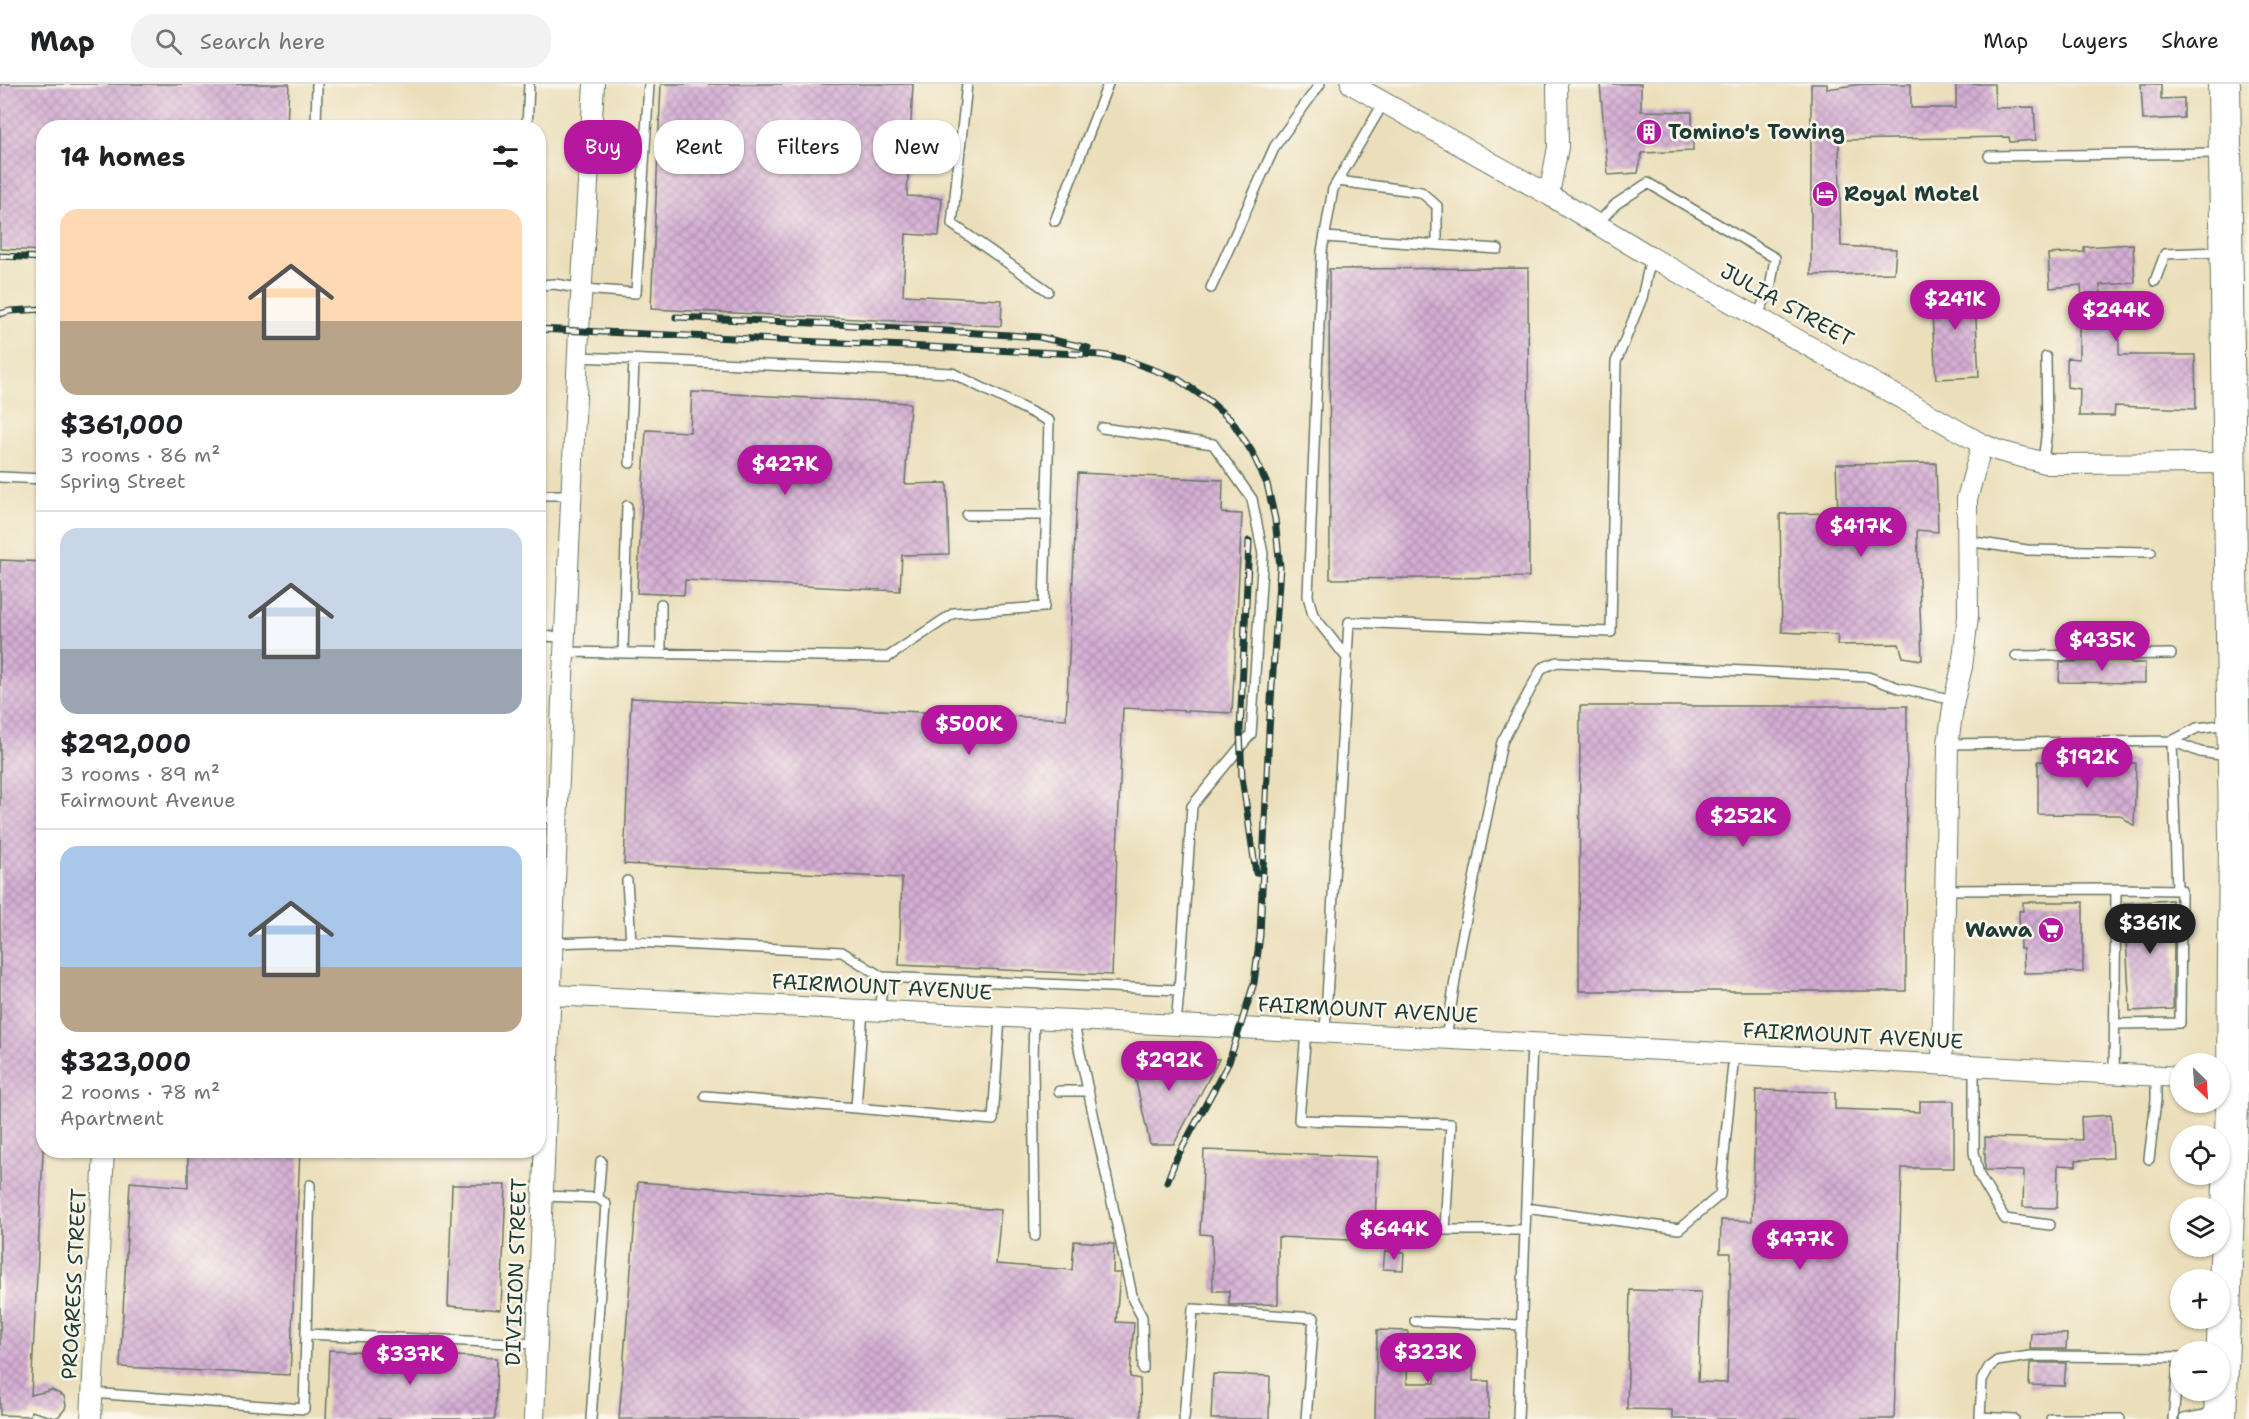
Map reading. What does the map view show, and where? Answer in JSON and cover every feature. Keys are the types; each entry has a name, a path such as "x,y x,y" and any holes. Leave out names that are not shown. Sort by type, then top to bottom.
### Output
{"highway":[{"path":"2224,84 2235,757 2228,1053"},
{"path":"2221,1341 2226,1113"},
{"path":"2220,1401 2220,1416"}],"street":[{"name":"DIVISION STREET","path":"546,1013 551,995 552,943 546,900 548,817 565,645 578,357 594,84"},
{"name":"JULIA STREET","path":"1351,84 1982,444 1999,451 2049,464 2230,463"},
{"path":"1549,195 1558,147 1557,84"},
{"path":"1942,1065 1948,744 1954,700 1962,667 1968,616 1967,499 1982,444"},
{"name":"FAIRMOUNT AVENUE","path":"551,995 2170,1077"},
{"name":"PROGRESS STREET","path":"91,1419 104,1158"},
{"name":"DIVISION STREET","path":"534,1419 543,1158"}],"lane":[{"path":"316,84 316,120"},
{"path":"527,120 529,84"},
{"path":"546,284 636,293 649,84"},
{"path":"966,84 952,224 1048,291"},
{"path":"1054,221 1108,84"},
{"path":"1211,288 1275,146 1320,84"},
{"path":"1347,658 1313,615 1308,596 1322,263 1324,237 1333,189 1384,102"},
{"path":"1989,156 2225,153"},
{"path":"1338,181 1421,192 1437,206 1437,245"},
{"path":"1597,224 1616,204 1648,183 1775,258 1770,289 1757,316"},
{"path":"1324,237 1498,249"},
{"path":"2155,281 2165,254 2226,252"},
{"path":"1525,1230 1445,1230 1451,1124 1299,1120 1316,1032 1347,658 1348,622 1611,632 1616,362 1642,298 1651,257"},
{"path":"546,639 565,645 623,653 888,657 954,613 1044,607 1049,421 952,373 578,357"},
{"path":"2043,462 2047,429 2046,357"},
{"path":"630,463 634,360"},
{"path":"1102,428 1213,444 1252,499 1263,554 1251,734 1192,807 1176,1025"},
{"path":"0,477 36,478"},
{"path":"546,495 572,495"},
{"path":"623,653 627,506"},
{"path":"967,515 1047,515"},
{"path":"1968,542 2027,550 2151,552"},
{"path":"661,604 661,653"},
{"path":"2016,656 2171,654"},
{"path":"1446,1039 1460,948 1502,742 1542,668 1557,662 1868,677 1899,688 1954,700"},
{"path":"2172,741 2197,728 2234,724"},
{"path":"2172,741 2177,890"},
{"path":"1948,744 2172,741 2200,752 2235,757"},
{"path":"627,882 631,942"},
{"path":"2114,1074 2116,889"},
{"path":"1944,890 2181,890 2180,1023 2116,1024"},
{"path":"552,943 631,942 842,952 882,977 1179,990"},
{"path":"856,1108 871,1010 882,977"},
{"path":"705,1096 993,1120 1000,1017"},
{"path":"1034,1018 1035,1236"},
{"path":"1073,1020 1133,1300 1142,1317 1143,1369"},
{"path":"1518,1419 1532,1043"},
{"path":"1526,1208 1679,1229 1720,1195 1734,1054"},
{"path":"1974,1066 1974,1152 1979,1175 2005,1219 2050,1225"},
{"path":"2150,1159 2156,1076"},
{"path":"1059,1091 1088,1091"},
{"path":"598,1198 602,1161"},
{"path":"92,1393 304,1409 310,1185"},
{"path":"543,1196 598,1198 606,1204 591,1419"},
{"path":"1184,1419 1193,1309 1314,1318 1306,1419"},
{"path":"1415,1322 1522,1325"},
{"path":"306,1334 537,1344"},
{"path":"2014,1419 1980,1418 1982,1380 1989,1367 1997,1361 2030,1356 2170,1357"},
{"path":"2173,1419 2175,1401"},
{"path":"2184,1419 2220,1416"},
{"path":"2051,1419 2120,1419"}],"building":[{"path":"0,84 289,84 287,120 36,120 36,251 0,249"},
{"path":"661,84 913,84 911,120 873,120 873,174 908,174 907,196 942,198 939,236 906,234 903,295 1002,300 1001,326 651,309 657,174 744,174 744,120 659,120"},
{"name":"Tomino's Towing","path":"1600,84 1641,84 1641,111 1692,112 1693,151 1642,153 1638,173 1608,175"},
{"name":"Royal Motel","path":"1811,84 1827,84 1827,89 1862,84 1911,84 1911,108 1956,108 1956,84 1994,84 1995,108 2034,107 2036,140 2010,142 2009,137 1839,140 1841,246 1896,249 1894,273 1811,275"},
{"path":"2141,84 2161,84 2161,99 2184,98 2184,118 2143,120"},
{"path":"2133,244 2135,283 2100,285 2102,312 2119,312 2119,355 2195,355 2196,409 2115,406 2114,416 2079,416 2080,389 2067,387 2067,358 2079,359 2079,313 2083,313 2081,285 2050,288 2048,254 2084,252 2084,247"},
{"path":"1528,268 1529,577 1330,579 1329,269"},
{"path":"1974,282 1979,377 1936,379 1930,285"},
{"path":"692,392 910,403 905,484 947,483 949,554 902,555 900,591 685,580 684,595 637,593 646,430 690,432"},
{"path":"1936,463 1938,532 1917,530 1922,660 1903,657 1899,644 1837,645 1838,635 1782,632 1780,514 1838,513 1836,464"},
{"path":"1078,473 1223,480 1222,513 1242,514 1232,713 1123,708 1112,975 899,965 902,878 624,864 631,698 1066,719"},
{"path":"0,560 36,562 36,1158 43,1158 31,1395 52,1390 64,1396 66,1405 65,1409 55,1418 31,1411 30,1416 0,1415"},
{"path":"2128,632 2130,648 2061,649 2061,639"},
{"path":"2131,661 2131,663 2145,663 2145,683 2059,682 2060,662"},
{"path":"1580,706 1907,706 1906,991 1579,991"},
{"path":"2038,761 2136,763 2134,826 2120,815 2038,814"},
{"path":"2172,900 2173,1009 2130,1011 2124,903"},
{"name":"Wawa","path":"2023,902 2083,902 2083,972 2024,973 2023,949 2020,949 2019,911 2023,911"},
{"path":"1130,1055 1219,1059 1174,1144 1150,1144"},
{"path":"1756,1090 1835,1092 1835,1109 1920,1112 1920,1101 1954,1101 1954,1168 1902,1168 1894,1419 1672,1419 1672,1410 1627,1409 1630,1290 1701,1292 1698,1382 1727,1383 1731,1253 1720,1253 1721,1220 1752,1221"},
{"path":"2111,1115 2113,1158 2076,1160 2076,1166 2058,1165 2057,1208 2023,1207 2024,1171 1985,1170 1985,1137 2082,1140 2081,1117"},
{"path":"1204,1150 1378,1157 1374,1241 1278,1237 1278,1304 1229,1305 1229,1291 1213,1291 1212,1235 1200,1234"},
{"path":"188,1158 300,1158 290,1375 120,1367 130,1182 188,1187"},
{"path":"638,1182 1001,1210 996,1264 1072,1270 1074,1241 1114,1244 1113,1273 1120,1273 1116,1322 1134,1323 1130,1377 1140,1379 1141,1419 619,1419"},
{"path":"452,1185 506,1185 501,1310 448,1306"},
{"path":"1385,1251 1404,1252 1403,1270 1383,1269"},
{"path":"1377,1330 1408,1331 1407,1383 1435,1383 1436,1346 1474,1346 1473,1381 1489,1381 1489,1419 1375,1419"},
{"path":"2031,1333 2067,1334 2066,1349 2030,1349"},
{"path":"329,1350 497,1358 495,1419 326,1419"},
{"path":"2030,1363 2066,1363 2064,1386 2029,1385"},
{"path":"1213,1374 1270,1376 1269,1419 1211,1419"}],"railway":[{"path":"0,256 36,258"},
{"path":"0,314 36,309"},
{"path":"676,317 1039,337 1088,348"},
{"path":"546,329 1101,355 1124,359 1176,378 1208,400 1232,421 1252,452 1267,484 1275,519 1280,567 1269,730 1260,935 1254,983 1229,1062 1176,1159 1167,1182"},
{"path":"1249,541 1240,731 1242,777 1256,873"}],"place":[{"name":"Tomino's Towing","path":"1649,132"},
{"name":"Royal Motel","path":"1825,194"},
{"name":"Wawa","path":"2051,930"}]}
